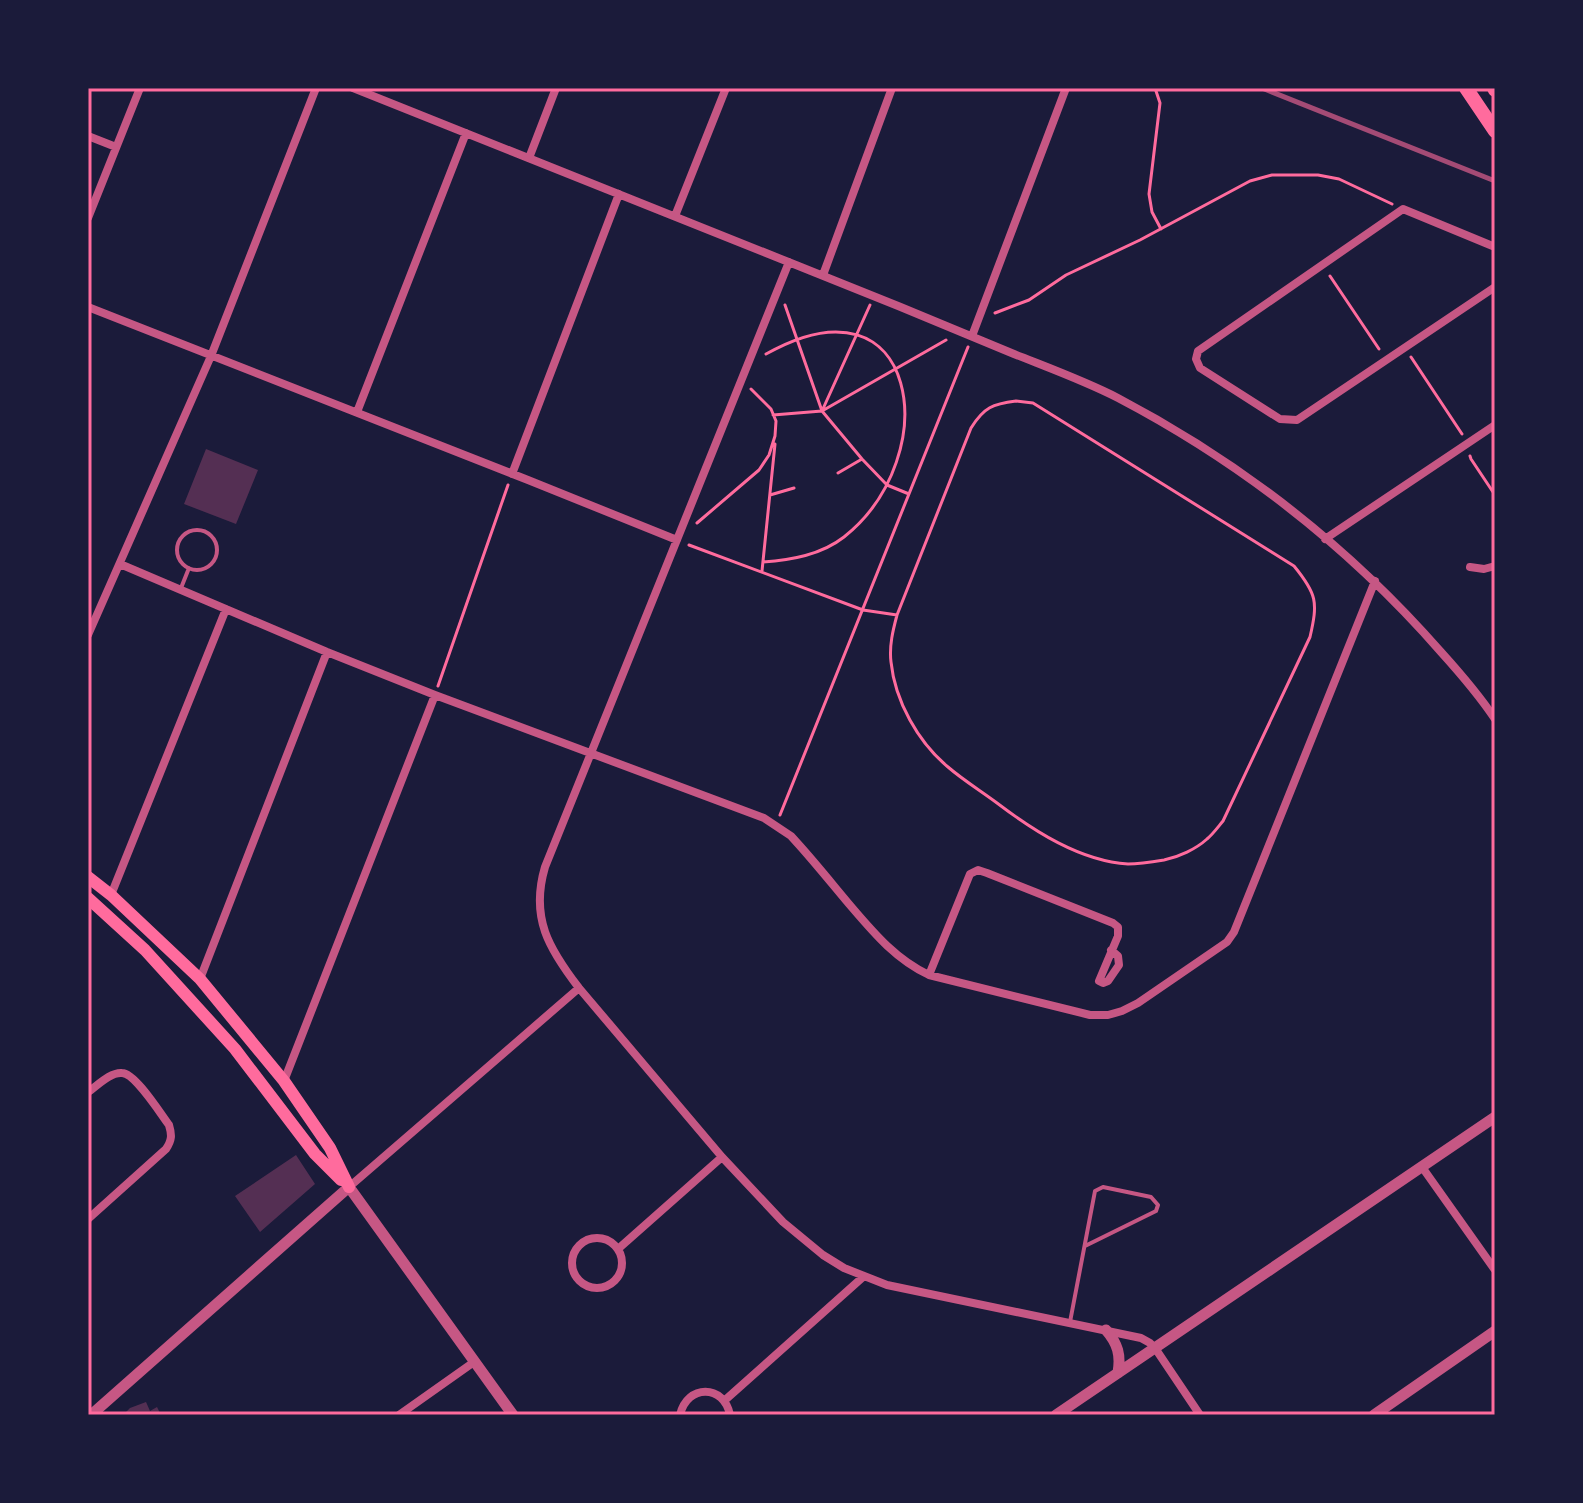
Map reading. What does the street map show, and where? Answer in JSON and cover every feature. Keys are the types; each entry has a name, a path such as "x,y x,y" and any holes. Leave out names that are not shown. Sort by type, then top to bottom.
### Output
{"main road":[{"path":"1466,88 1495,131"},
{"path":"88,877 200,979 284,1081 330,1148 349,1187"},
{"path":"88,898 145,950 235,1049 315,1154 349,1187"}],"street":[{"path":"88,218 140,88"},
{"path":"88,635 211,356 316,88"},
{"path":"353,88 874,295 1115,396 1225,461 1325,539 1375,581 1419,626 1494,713"},
{"path":"529,158 556,88"},
{"path":"675,216 726,88"},
{"path":"823,275 892,88"},
{"path":"972,336 1066,88"},
{"path":"357,412 466,133"},
{"path":"88,136 116,147"},
{"path":"512,474 619,194"},
{"path":"1495,247 1403,209 1198,351 1196,359 1200,368 1280,419 1297,420 1495,287"},
{"path":"789,262 545,867 539,901 549,945 579,988 722,1157 783,1222 823,1255 863,1277 887,1285 1141,1338 1155,1348 1200,1415"},
{"path":"88,307 677,540"},
{"path":"1325,539 1495,425"},
{"path":"120,564 435,695 746,810 776,826 800,846 897,956 929,975 1090,1015 1108,1015 1138,1003 1227,942 1239,922 1375,581"},
{"path":"1470,567 1484,569 1495,566"},
{"path":"111,895 226,609"},
{"path":"200,979 327,652"},
{"path":"284,1081 435,695"},
{"path":"929,975 970,874 978,870 1113,923 1118,927 1118,936 1111,950"},
{"path":"91,1415 579,988"},
{"path":"88,1092 114,1074 123,1072 132,1077 169,1125 172,1134 166,1149 88,1219"},
{"path":"1056,1415 1495,1117"},
{"path":"618,1249 722,1157"},
{"path":"1422,1167 1495,1270"},
{"path":"349,1187 513,1415"},
{"path":"606,1239 618,1249 622,1265 620,1273 608,1285 592,1287 578,1278 572,1263 583,1242 606,1239"},
{"path":"724,1401 863,1277"},
{"path":"1106,1330 1116,1342 1120,1357 1118,1373"},
{"path":"1374,1415 1495,1331"},
{"path":"399,1415 474,1362"},
{"path":"680,1415 686,1400 701,1392 718,1395 730,1415"}],"lane":[{"path":"193,530 205,532 215,541 216,554 203,569 189,568 180,560 179,542 193,530"},
{"path":"180,590 189,568"},
{"path":"1070,1322 1095,1191 1103,1187 1151,1197 1158,1205 1156,1211 1085,1246"}],"path":[{"path":"1155,88 1160,103 1149,194 1152,212 1161,229"},
{"path":"979,316 1029,300 1066,275 1250,181 1272,175 1318,175 1339,179 1403,209"},
{"path":"1323,266 1386,359"},
{"path":"779,286 822,411 887,485 909,494"},
{"path":"822,411 874,295"},
{"path":"773,415 822,411 961,331"},
{"path":"745,370 785,343 808,335 857,333 874,343 889,358 900,379 906,405 903,442 896,464 872,510 842,538 814,553 763,562"},
{"path":"776,826 972,336"},
{"path":"1405,347 1468,443 1471,459 1495,495"},
{"path":"740,384 761,397 776,421 762,572"},
{"path":"1016,401 1033,403 1294,566 1310,585 1315,602 1310,637 1223,821 1208,839 1181,854 1149,863 1127,864 1091,857 1019,820 947,767 925,744 897,690 890,661 891,635 897,615 971,428 979,414 995,404 1016,401"},
{"path":"775,436 769,455 759,470 677,540 863,610 897,615"},
{"path":"838,473 862,459"},
{"path":"435,695 512,474"},
{"path":"770,495 794,488"}],"building":[{"path":"206,449 258,470 236,524 184,504"},
{"path":"296,1155 315,1184 260,1232 235,1196"},
{"path":"146,1402 150,1411 157,1407 161,1415 123,1415 130,1408"}],"railway":[{"path":"1262,88 1495,181"}]}
